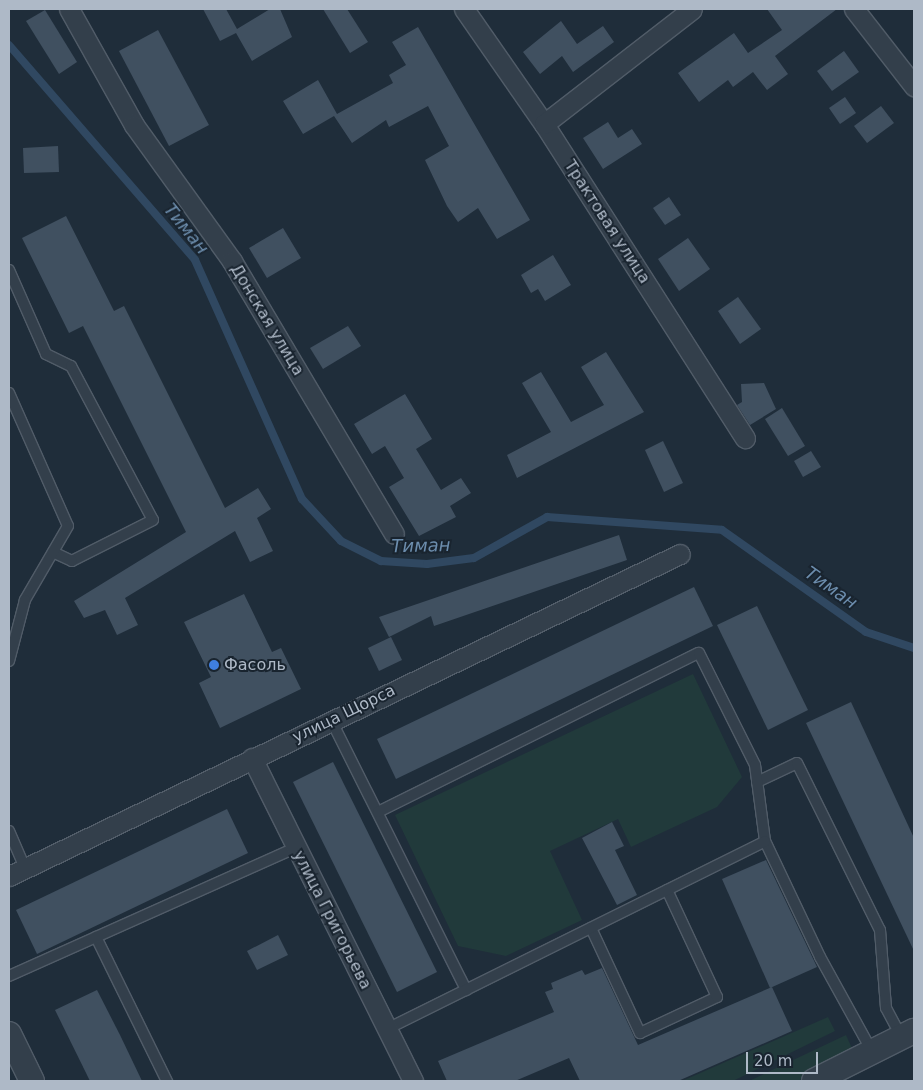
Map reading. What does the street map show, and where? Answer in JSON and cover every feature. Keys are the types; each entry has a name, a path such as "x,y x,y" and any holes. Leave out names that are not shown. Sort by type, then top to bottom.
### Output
{"street":[{"name":"Донская улица","path":"69,9 134,125 232,261 394,534"},
{"name":"Трактовая улица","path":"464,9 544,124 744,438"},
{"path":"544,124 692,9"},
{"path":"854,9 914,86"},
{"name":"улица Щорса","path":"17,872 680,554"},
{"name":"улица Григорьева","path":"252,758 412,1081"},
{"path":"9,1034 32,1081"},
{"path":"814,1081 838,1076 908,1035"}],"lane":[{"path":"9,270 46,354 71,366 153,520 72,560 53,552"},
{"path":"9,393 68,526 25,600 9,661"},
{"path":"378,812 699,652 755,765 765,841 820,957 873,1054"},
{"path":"331,720 466,990"},
{"path":"757,782 797,763 880,930 886,1008 908,1035"},
{"path":"9,831 17,872"},
{"path":"387,1029 765,841"},
{"path":"9,976 295,848"},
{"path":"591,928 640,1032 717,997 667,890"},
{"path":"96,937 167,1081"}],"green space":[{"path":"693,674 742,777 717,807 631,847 618,819 550,851 582,920 506,956 458,946 395,815"},
{"path":"828,1017 835,1031 733,1081 682,1081"},
{"path":"846,1035 855,1055 798,1081 749,1081"}],"building":[{"path":"203,9 226,9 237,29 270,9 280,9 292,37 252,61 236,33 220,41"},
{"path":"323,9 347,9 368,42 350,53"},
{"path":"767,9 837,9 775,56 788,74 767,90 753,72 733,87 728,80 699,102 678,73 734,33 748,53 782,30"},
{"path":"45,10 77,62 59,74 26,21"},
{"path":"561,21 577,44 603,26 614,42 573,72 562,56 540,74 523,52"},
{"path":"418,27 530,220 497,239 478,208 458,222 447,206 425,160 449,146 428,106 389,127 386,120 352,143 334,116 303,134 283,101 318,80 337,114 393,83 389,75 406,65 392,42"},
{"path":"158,30 209,125 169,146 119,51"},
{"path":"844,51 859,72 832,91 817,71"},
{"path":"845,97 856,113 840,124 829,108"},
{"path":"881,106 894,123 867,143 854,126"},
{"path":"608,122 618,138 632,129 642,144 603,169 583,138"},
{"path":"58,146 59,172 24,173 23,148"},
{"path":"669,197 681,215 665,225 653,208"},
{"path":"66,216 114,311 124,306 225,508 258,488 271,509 257,518 273,551 250,562 235,531 125,598 138,625 117,635 105,610 84,618 74,601 186,532 83,326 69,333 22,238"},
{"path":"283,228 301,258 267,278 249,248"},
{"path":"688,238 710,269 679,291 658,259"},
{"path":"553,255 571,285 545,301 538,289 531,293 521,275"},
{"path":"738,297 761,329 740,344 718,311"},
{"path":"348,326 361,346 323,369 310,348"},
{"path":"606,352 644,412 517,478 507,455 551,432 522,383 541,372 571,422 604,405 581,367"},
{"path":"764,383 776,409 750,425 737,405 742,402 741,384"},
{"path":"405,394 432,439 416,449 441,490 461,478 471,493 450,506 456,517 419,536 389,487 404,478 385,446 372,454 354,424"},
{"path":"782,408 805,446 788,456 765,419"},
{"path":"663,441 683,483 664,492 645,450"},
{"path":"811,451 821,467 803,477 794,461"},
{"path":"619,535 627,560 434,626 431,616 389,637 379,617"},
{"path":"694,587 713,626 396,779 377,739"},
{"path":"244,594 272,652 281,648 301,689 220,728 199,683 211,677 184,622"},
{"path":"757,606 808,710 768,730 717,625"},
{"path":"391,637 402,660 379,671 368,648"},
{"path":"851,702 914,838 914,951 806,723"},
{"path":"333,762 437,972 397,992 293,782"},
{"path":"227,809 248,853 37,954 16,910"},
{"path":"612,822 624,846 615,850 637,895 617,905 582,838"},
{"path":"766,860 817,967 770,988 722,879"},
{"path":"278,935 288,955 257,970 247,951"},
{"path":"602,968 638,1045 772,987 792,1031 678,1081 580,1081 569,1058 515,1081 447,1081 438,1061 554,1012 545,992 553,989 551,983 582,970 585,975"},
{"path":"97,990 142,1081 90,1081 55,1010"}],"waterway":[{"name":"Тиман","path":"9,45 195,260 302,499 341,541 381,561 427,564 474,558 547,517 722,530 866,632 914,648"}],"place":[{"name":"Фасоль","path":"214,665"}]}
